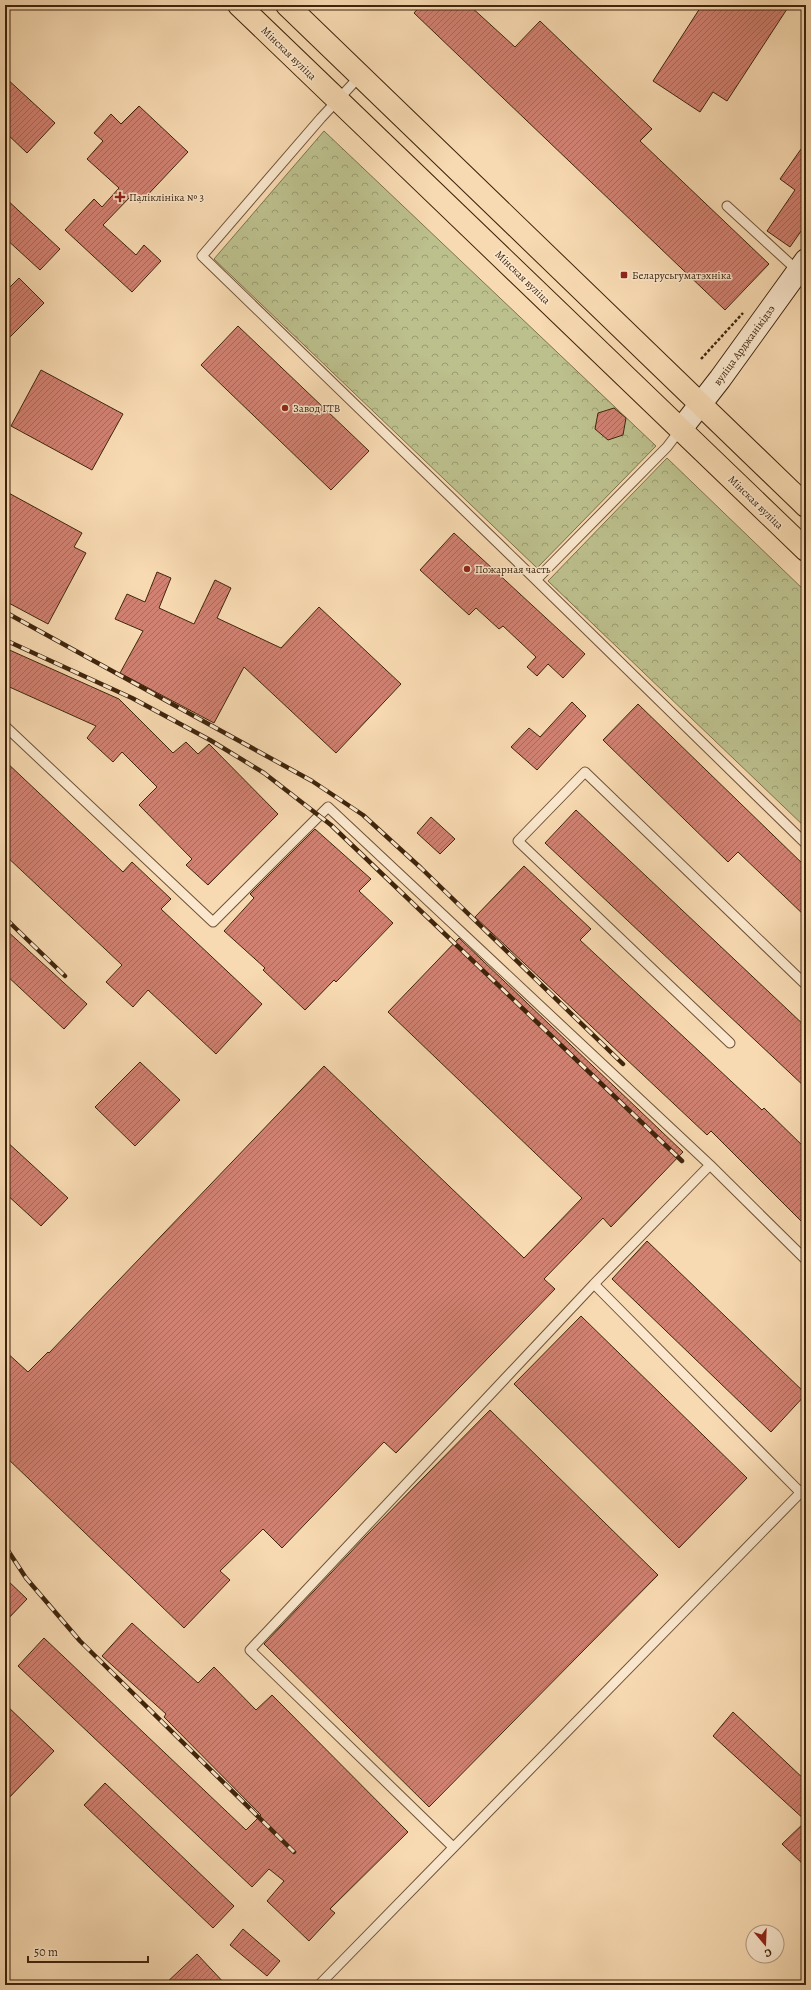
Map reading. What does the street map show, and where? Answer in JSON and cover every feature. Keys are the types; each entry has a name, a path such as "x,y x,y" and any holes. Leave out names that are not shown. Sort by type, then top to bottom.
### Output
{"main road":[{"name":"Мінская вуліца","path":"239,5 806,550"},
{"path":"287,5 806,506"},
{"name":"вуліца Арджанікідзэ","path":"681,429 802,266"}],"lane":[{"path":"360,76 202,256 806,844"},
{"path":"727,206 802,266"},
{"path":"536,580 667,447 681,429"},
{"path":"5,726 213,922 328,806 710,1165 806,1260"},
{"path":"730,1043 518,840 585,772 806,985"},
{"path":"453,1848 250,1650 594,1284 710,1165"},
{"path":"319,1985 803,1490 594,1284"}],"green space":[{"path":"324,131 656,446 537,568 214,259"},
{"path":"667,458 806,592 806,828 548,581"}],"building":[{"path":"421,5 469,5 515,47 540,21 652,129 640,141 769,264 725,310 414,13"},
{"path":"702,5 780,5 787,9 727,101 713,92 700,112 653,81"},
{"path":"5,77 55,123 27,153 5,132"},
{"name":"Паліклініка № 3","path":"139,106 188,152 140,203 132,195 103,225 136,255 144,245 161,261 132,292 65,230 94,199 102,207 119,188 87,159 103,141 94,133 111,114 121,124"},
{"path":"806,142 806,224 790,247 767,231 795,190 780,179"},
{"path":"5,198 60,249 40,270 5,238"},
{"path":"19,278 44,303 5,342 5,292"},
{"name":"Завод ГТВ","path":"238,326 369,451 331,490 201,365"},
{"path":"41,370 123,414 92,470 11,426"},
{"path":"614,408 626,418 623,435 608,440 595,429 598,413"},
{"path":"5,491 82,533 74,547 86,553 48,624 5,601"},
{"path":"454,533 585,654 563,678 548,664 537,676 527,667 536,657 503,626 499,629 476,608 469,615 420,570"},
{"path":"157,572 171,578 159,608 194,624 215,580 231,588 217,618 281,648 319,607 401,684 336,753 244,667 214,723 120,673 143,631 115,619 127,594 145,602"},
{"path":"5,648 119,699 173,753 186,742 198,754 209,744 278,814 208,885 186,865 192,859 139,805 157,787 122,752 113,762 87,738 96,726 5,685"},
{"path":"572,702 586,716 537,770 511,747 529,728 540,737"},
{"path":"638,704 806,867 806,917 738,852 728,862 603,740"},
{"path":"5,761 123,872 132,862 171,899 161,909 262,1004 216,1054 148,990 133,1007 106,982 122,965 5,855"},
{"path":"576,810 806,1027 806,1088 545,843"},
{"path":"431,817 455,839 440,854 417,833"},
{"path":"315,829 371,879 359,891 393,923 336,982 334,980 305,1010 263,970 265,968 224,931 254,898 250,894"},
{"path":"524,866 591,929 580,940 762,1110 764,1108 806,1149 806,1226 711,1131 707,1135 475,917"},
{"path":"5,929 87,1004 64,1029 5,974"},
{"path":"459,938 683,1152 611,1227 603,1218 544,1279 555,1289 396,1453 384,1442 282,1548 263,1529 220,1571 230,1580 184,1628 5,1456 5,1351 28,1372 48,1352 49,1353 324,1066 524,1258 582,1198 388,1012"},
{"path":"140,1062 180,1100 135,1146 95,1107"},
{"path":"5,1140 68,1198 41,1226 5,1193"},
{"path":"647,1241 806,1394 771,1432 612,1279"},
{"path":"581,1316 747,1478 679,1548 514,1384"},
{"path":"490,1410 658,1575 429,1807 264,1644 365,1537"},
{"path":"5,1578 27,1599 5,1622"},
{"path":"132,1623 198,1683 214,1667 256,1710 272,1695 408,1832 330,1909 335,1913 309,1941 267,1901 284,1881 269,1869 252,1887 18,1666 44,1638 246,1830 261,1815 164,1717 166,1714 102,1656"},
{"path":"5,1704 54,1751 5,1802"},
{"path":"733,1712 806,1781 806,1821 713,1736"},
{"path":"105,1783 234,1906 213,1928 84,1805"},
{"path":"806,1821 806,1867 782,1844"},
{"path":"243,1929 280,1961 267,1976 230,1945"},
{"path":"197,1954 226,1985 164,1985"}],"railway":[{"path":"5,612 312,781 363,815 421,868 623,1064"},
{"path":"5,640 132,698 210,740 264,773 331,825 682,1161"},
{"path":"5,918 65,976"},
{"path":"5,1546 26,1578 80,1641 294,1852"}],"place":[{"name":"Паліклініка № 3","path":"120,197"},
{"name":"Беларусьгуматэхніка","path":"624,275"},
{"name":"Завод ГТВ","path":"285,408"},
{"name":"Пожарная часть","path":"467,569"}]}
